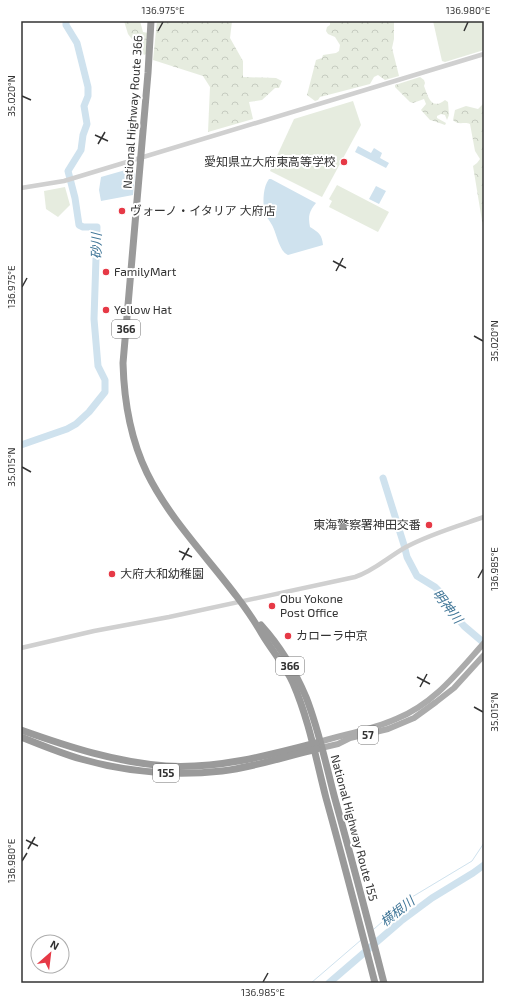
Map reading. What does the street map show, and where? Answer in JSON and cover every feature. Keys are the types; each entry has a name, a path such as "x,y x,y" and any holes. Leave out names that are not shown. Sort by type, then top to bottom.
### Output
{"highway":[{"name":"National Highway Route 366","path":"151,21 148,74 123,363 129,422 136,446 147,473 159,493 173,515 241,602 285,668 300,700 317,746"},
{"name":"155","path":"21,730 97,755 133,762 166,766 205,765 239,761 317,746"},
{"name":"National Highway Route 155","path":"21,737 65,754 119,768 168,773 222,771 252,766 317,746"},
{"name":"National Highway Route 155","path":"317,746 352,858 384,983"},
{"name":"National Highway Route 155","path":"317,746 375,983"}],"main road":[{"name":"57","path":"317,746 385,724 405,715 426,702 447,684 482,645"},
{"name":"57","path":"317,746 338,744 350,738 388,730 414,718 454,688 484,655"}],"street":[{"path":"21,188 35,187 74,178 484,54"},
{"path":"21,648 287,591 333,583 366,574 418,541 484,517"}],"green space":[{"path":"124,21 140,21 143,32 148,33 146,54 144,55 128,34"},
{"path":"157,21 232,21 230,38 243,61 243,77 276,78 282,81 279,88 275,88 262,100 249,102 253,119 208,132 210,87 203,76 153,60"},
{"path":"330,21 394,21 394,39 392,48 399,76 385,80 378,75 374,77 370,84 320,97 315,101 307,95 316,60 322,58 323,55 336,53 339,51 340,45 335,37 328,34 326,31 327,27 330,25"},
{"path":"433,21 484,21 484,50 445,62 442,61"},
{"path":"420,77 424,80 424,86 433,103 440,103 445,100 448,102 449,115 447,120 445,115 441,114 437,116 437,118 446,123 445,125 430,120 421,110 426,104 424,99 413,103 410,102 395,87 395,85"},
{"path":"353,101 361,125 322,197 270,171 294,119"},
{"path":"484,103 484,233 473,166 480,159 475,151 470,124 457,123 453,120 455,110 466,106 478,109"},
{"path":"337,185 389,212 378,232 329,207 332,201 329,199"},
{"path":"65,187 70,205 58,217 46,209 44,191"}],"water":[{"path":"358,146 371,153 374,148 382,153 380,158 389,163 386,168 355,152"},
{"path":"129,169 135,174 133,195 101,201 99,190 101,177"},
{"path":"269,179 316,203 310,214 310,227 322,238 323,245 288,255 282,250 264,209 265,190"},
{"path":"376,186 386,191 379,204 369,199"}],"waterway":[{"name":"砂川","path":"21,445 67,429 76,424 89,412 105,392 105,380 98,366 94,319 97,227 83,227 79,225 75,198 68,171 81,150 83,135 87,124 84,106 88,96 88,87 77,43 66,25 66,21"},
{"name":"明神川","path":"383,478 407,557 417,576 435,587 441,593 450,610 464,626 484,643"},
{"name":"横根川","path":"374,929 407,900 472,861 484,843"},
{"path":"329,983 401,921 432,898 484,865"},
{"name":"横根川","path":"311,983 361,940"}],"place":[{"name":"愛知県立大府東高等学校","path":"344,162"},
{"name":"ヴォーノ・イタリア 大府店","path":"122,211"},
{"name":"FamilyMart","path":"106,272"},
{"name":"Yellow Hat","path":"106,310"},
{"name":"東海警察署神田交番","path":"429,525"},
{"name":"大府大和幼稚園","path":"112,574"},
{"name":"Obu Yokone Post Office","path":"272,606"},
{"name":"カローラ中京","path":"288,636"}]}
